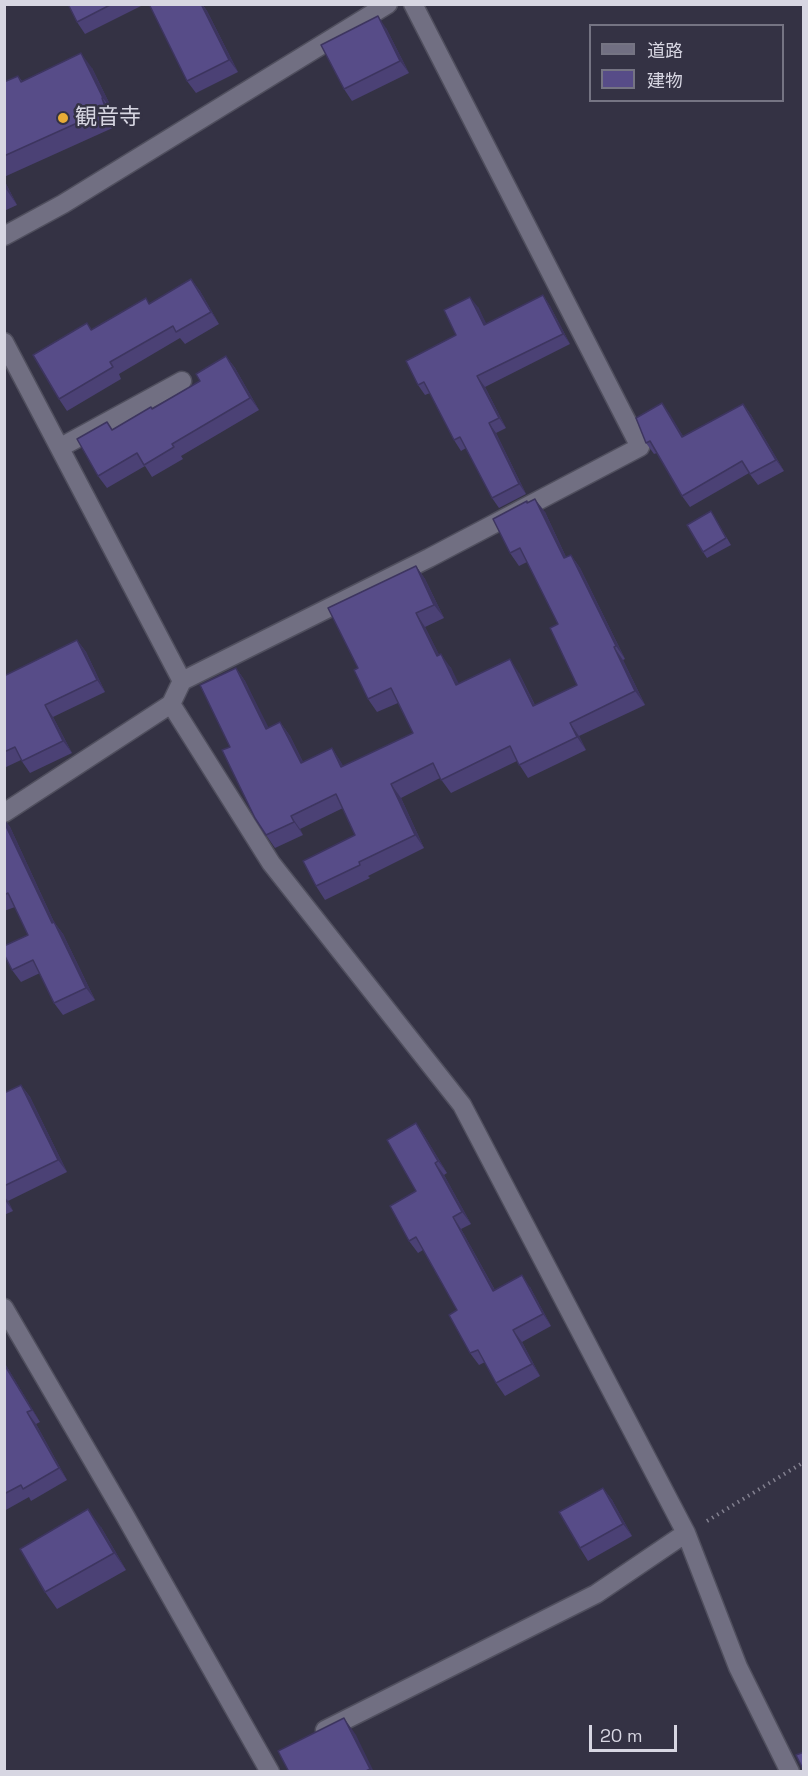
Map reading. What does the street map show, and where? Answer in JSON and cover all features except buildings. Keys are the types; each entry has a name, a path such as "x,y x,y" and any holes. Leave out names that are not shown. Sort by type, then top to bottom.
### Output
{"street":[{"path":"4,236 63,204 388,4"},
{"path":"4,813 171,704 182,681 429,558 640,447 413,4"},
{"path":"4,342 182,681"},
{"path":"61,447 182,381"},
{"path":"171,704 271,863 462,1106 686,1533 738,1667 790,1772"},
{"path":"4,1308 124,1514 247,1733 271,1760"},
{"path":"309,1738 596,1594 686,1533"}],"path":[{"path":"686,1533 804,1462"}],"place":[{"name":"観音寺","path":"63,118"}]}
